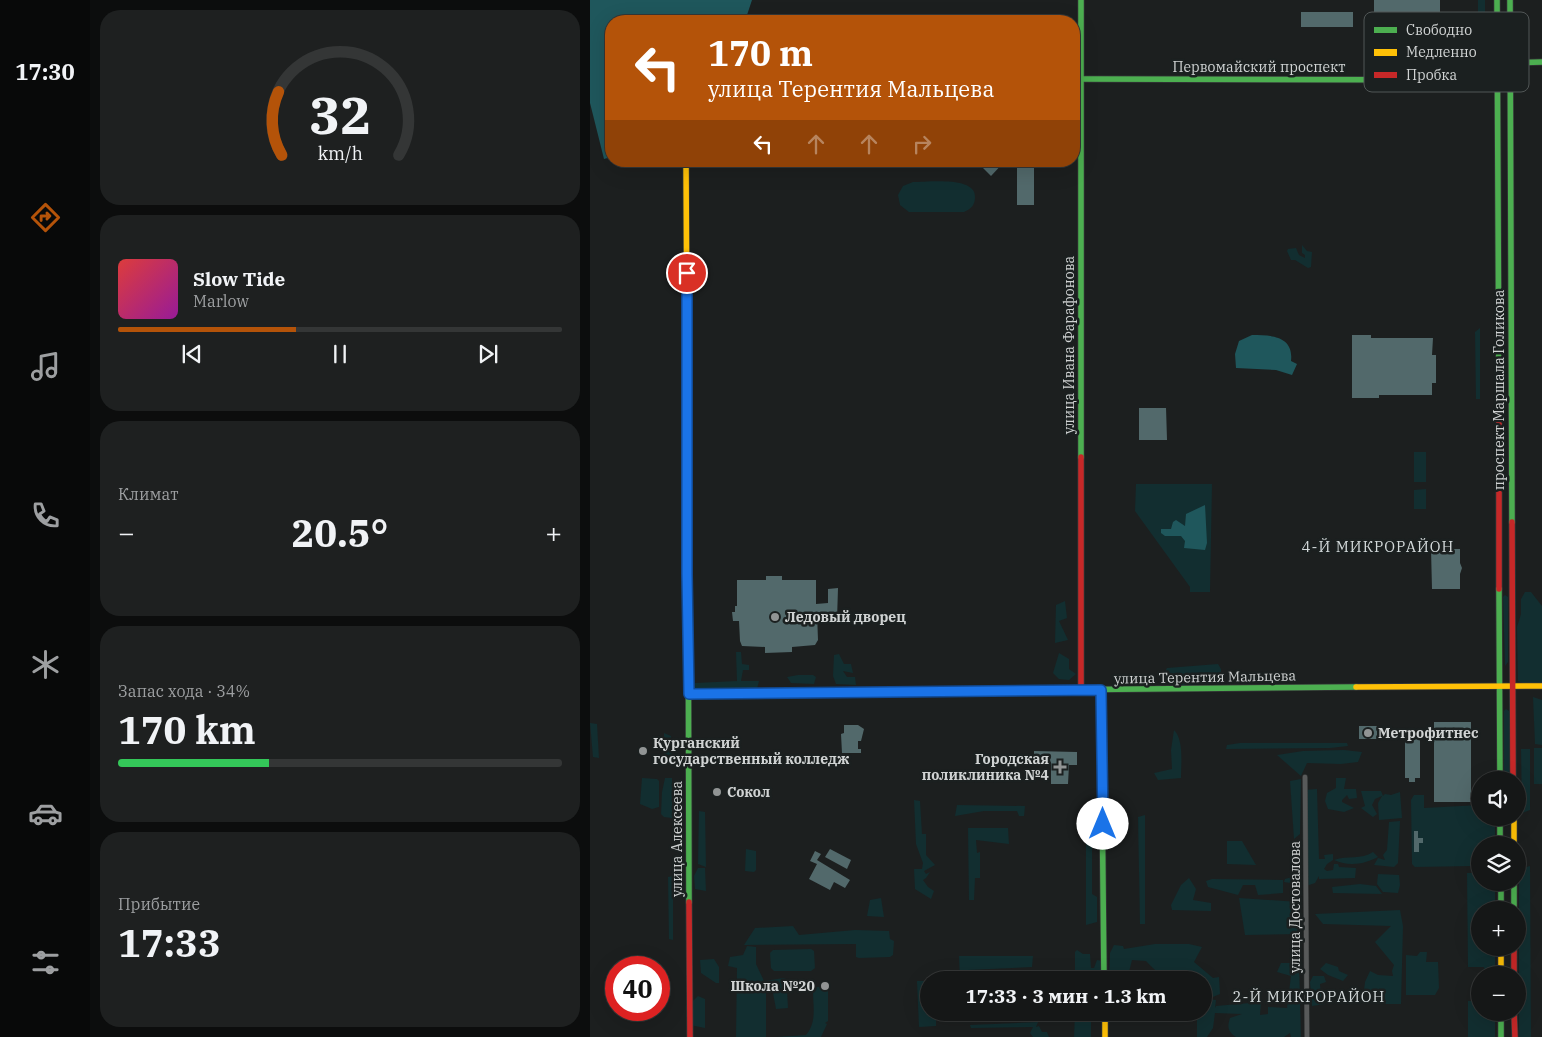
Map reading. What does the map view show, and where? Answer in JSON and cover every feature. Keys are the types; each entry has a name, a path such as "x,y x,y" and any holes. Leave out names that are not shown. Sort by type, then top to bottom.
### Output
{"street":[{"name":"улица Ивана Фарафонова","path":"1080,0 1081,691"},
{"path":"1529,62 1542,62"},
{"name":"Первомайский проспект","path":"1081,79 1364,80"},
{"name":"проспект Маршала Голикова","path":"1497,92 1500,771"},
{"name":"проспект Маршала Голикова","path":"1510,92 1513,771"},
{"name":"улица Алексеева","path":"686,167 690,1037"},
{"path":"1499,511 1512,510"},
{"path":"1499,589 1512,588"},
{"name":"улица Терентия Мальцева","path":"689,694 1081,691 1153,688 1542,686"},
{"path":"1101,690 1104,971"},
{"name":"улица Достовалова","path":"1305,778 1307,1037"},
{"path":"1105,1021 1105,1037"},
{"path":"1501,1021 1501,1037"},
{"path":"1514,1021 1515,1037"}],"shaded area":[{"path":"1478,0 1485,0 1485,12 1478,12"},
{"path":"939,181 960,183 973,190 974,202 971,208 964,212 909,212 900,205 898,195 903,186 913,182"},
{"path":"1302,245 1307,251 1312,252 1311,267 1308,268 1295,260 1291,260 1287,251 1288,249 1296,248 1299,255 1305,258 1305,255 1302,253"},
{"path":"1480,328 1480,399 1476,399 1475,332"},
{"path":"1414,452 1426,452 1426,482 1414,482"},
{"path":"1136,484 1212,484 1210,592 1190,592 1190,587 1135,511"},
{"path":"1426,489 1426,509 1414,509 1414,490"},
{"path":"1525,592 1531,592 1542,606 1542,683 1522,683 1518,681 1517,627 1521,614 1521,599"},
{"path":"1505,595 1508,597 1508,662 1505,666 1503,597"},
{"path":"1065,601 1067,618 1059,621 1068,640 1055,643 1056,605"},
{"path":"736,652 741,652 742,664 749,665 749,670 743,670 741,681 759,681 757,689 695,690 695,683 737,681"},
{"path":"1059,653 1069,659 1069,669 1076,674 1069,680 1059,679 1053,673"},
{"path":"839,654 844,664 851,664 853,673 843,671 847,677 855,677 856,685 836,684 833,676 834,655"},
{"path":"1218,664 1221,669 1221,678 1198,684 1183,685 1160,681 1167,668"},
{"path":"813,675 816,677 814,684 791,683 787,677"},
{"path":"1533,697 1542,700 1542,745 1535,744"},
{"path":"1506,709 1509,711 1509,771 1504,771 1504,711"},
{"path":"590,723 597,724 599,758 593,757"},
{"path":"1174,730 1181,746 1181,778 1158,780 1154,773 1172,769 1171,750"},
{"path":"664,733 671,736 672,763 664,762"},
{"path":"1240,743 1347,743 1348,746 1330,748 1226,749 1227,745"},
{"path":"1534,748 1542,748 1542,784 1534,784"},
{"path":"1521,749 1530,749 1530,810 1526,812 1526,771 1521,771"},
{"path":"1344,750 1362,752 1358,762 1341,764 1307,763 1301,776 1277,755 1303,751"},
{"path":"642,778 657,779 659,781 659,807 652,809 640,804"},
{"path":"665,778 672,778 672,818 664,817 661,814"},
{"path":"1336,778 1346,778 1344,789 1356,789 1357,798 1349,799 1347,795 1342,800 1342,802 1354,808 1344,812 1328,809 1325,801 1327,793 1336,788"},
{"path":"1301,779 1300,834 1294,839 1290,781"},
{"path":"1317,789 1319,859 1325,859 1324,855 1333,854 1333,860 1324,869 1327,871 1333,870 1334,864 1338,864 1339,867 1356,868 1355,878 1319,879 1319,876 1315,883 1306,886 1305,790"},
{"path":"1361,791 1381,791 1383,796 1400,792 1402,818 1379,820 1378,803 1382,796 1375,799 1372,805 1377,814 1373,817 1361,808 1365,806"},
{"path":"1414,795 1424,795 1424,808 1471,805 1471,826 1495,826 1495,836 1471,836 1471,866 1415,867 1412,864 1411,800"},
{"path":"914,800 920,801 922,834 926,834 926,855 935,865 924,871 926,874 930,872 923,880 934,891 931,899 915,889 914,869 922,869 923,863 916,844"},
{"path":"957,805 1025,806 1024,816 1019,816 1017,811 984,811 955,816"},
{"path":"699,811 705,812 706,867 698,864"},
{"path":"1145,815 1145,924 1140,924 1138,817"},
{"path":"1086,819 1092,820 1092,894 1097,897 1097,922 1086,925"},
{"path":"1400,821 1398,863 1394,867 1374,865 1378,858 1385,860 1383,855 1387,850 1389,822"},
{"path":"968,828 1008,828 1009,844 976,840 977,853 980,852 980,878 975,878 974,900 969,900"},
{"path":"1227,841 1242,841 1256,865 1227,864"},
{"path":"1294,847 1300,847 1300,879 1296,884 1284,882 1285,879 1292,877"},
{"path":"746,849 756,851 756,870 754,872 745,871"},
{"path":"1373,852 1378,857 1362,863 1351,864 1334,860 1364,856"},
{"path":"1530,866 1531,1037 1519,1037 1519,1021 1526,1021 1526,966 1519,966 1519,956 1526,956 1526,901 1519,901 1519,891 1526,891 1526,867"},
{"path":"698,868 705,868 706,891 695,889 694,876"},
{"path":"1467,873 1471,873 1471,891 1495,891 1495,901 1471,901 1471,956 1495,956 1495,966 1468,967"},
{"path":"1378,874 1399,875 1400,885 1398,893 1383,892 1377,884"},
{"path":"673,876 673,940 669,939 668,877"},
{"path":"1189,878 1196,889 1193,900 1211,903 1211,911 1172,910 1171,905 1181,885"},
{"path":"1212,879 1283,880 1283,893 1258,895 1255,885 1243,885 1238,895 1208,887 1206,881"},
{"path":"1360,884 1376,886 1382,894 1333,893 1332,887"},
{"path":"881,898 884,917 867,916 870,900"},
{"path":"1239,898 1299,902 1301,934 1245,935"},
{"path":"1400,910 1403,926 1401,1004 1372,1004 1372,1000 1376,998 1364,991 1365,982 1370,971 1378,975 1393,976 1394,965 1375,942 1391,926 1323,924 1315,914"},
{"path":"793,926 799,935 855,930 889,931 890,939 894,941 893,955 890,957 859,958 856,957 856,944 744,945 755,928"},
{"path":"1155,944 1189,944 1202,947 1194,962 1205,971 1157,971 1146,961 1132,960 1129,971 1109,971 1110,953 1114,945 1123,946 1124,949"},
{"path":"747,946 756,947 756,964 764,981 784,978 793,982 787,990 788,1008 776,1009 773,993 766,992 766,1037 736,1037 737,968 728,966 730,957 743,955"},
{"path":"811,949 814,951 815,968 811,971 774,971 771,968 770,953 773,950"},
{"path":"1077,950 1083,954 1090,954 1091,968 1094,968 1097,960 1102,961 1102,971 1075,971 1075,952"},
{"path":"1420,952 1427,952 1426,962 1438,962 1439,988 1435,995 1406,995 1406,955 1417,956"},
{"path":"959,956 1033,956 1032,967 960,971"},
{"path":"714,959 719,967 719,983 701,973 700,960"},
{"path":"1281,963 1299,963 1301,1037 1291,1037 1290,1033 1284,1037 1236,1037 1228,1027 1229,1021 1230,1018 1242,1014 1215,1013 1213,1028 1207,1037 1197,1037 1197,1021 1212,1021 1212,1000 1216,1000 1215,1008 1216,1006 1261,1002 1260,1015 1268,1014 1268,1007 1287,1008 1291,976 1277,972"},
{"path":"1326,963 1338,967 1339,971 1348,975 1343,981 1328,975 1320,969"},
{"path":"1313,976 1324,976 1326,982 1320,984 1321,995 1319,1001 1325,1004 1312,1006 1310,982"},
{"path":"1212,977 1219,977 1220,994 1212,997"},
{"path":"917,981 920,981 920,1021 936,1021 936,1026 919,1027"},
{"path":"815,987 828,989 828,1021 825,1023 827,1024 821,1037 776,1037 806,1035 813,1020 813,990"},
{"path":"698,996 705,999 705,1028 690,1025 693,1001"},
{"path":"1468,1001 1471,1001 1471,1021 1495,1021 1495,1037 1468,1037"},
{"path":"1075,1021 1091,1021 1091,1037 1074,1037"},
{"path":"1038,1022 1036,1027 1039,1026 1042,1032 1047,1032 1049,1037 1033,1037 1030,1033 1033,1027 971,1028 970,1025"}],"water":[{"path":"590,0 752,0 747,15 605,15 604,159 590,103"},
{"path":"1252,335 1280,339 1289,346 1291,361 1297,364 1292,375 1276,370 1236,368 1235,354 1239,341"},
{"path":"1205,505 1207,543 1205,550 1184,548 1185,541 1181,536 1165,536 1161,533 1161,529 1171,529 1173,522 1176,520 1185,526 1186,514"}],"building":[{"path":"1374,0 1440,0 1440,12 1374,12"},
{"path":"1301,12 1353,12 1353,27 1301,27"},
{"path":"982,167 999,167 991,176"},
{"path":"1017,167 1034,167 1034,205 1017,205"},
{"path":"1352,335 1371,335 1371,338 1433,338 1432,355 1436,355 1436,383 1432,383 1432,395 1379,395 1379,398 1352,398"},
{"path":"1139,408 1166,408 1167,440 1139,440"},
{"path":"1431,549 1460,549 1462,568 1460,589 1432,589"},
{"name":"Ледовый дворец","path":"766,576 782,576 782,580 816,580 816,604 828,603 828,589 838,588 837,620 828,621 828,612 817,613 818,640 815,645 792,647 792,652 765,653 765,647 742,646 739,621 733,621 732,612 735,612 735,606 737,606 737,580 766,580"},
{"path":"1434,722 1471,722 1471,802 1434,802"},
{"path":"844,725 858,725 864,729 861,741 858,741 858,749 861,749 861,753 842,753 841,734 844,733"},
{"path":"1359,726 1377,726 1377,739 1359,739"},
{"path":"1405,737 1420,737 1420,778 1415,778 1415,782 1409,782 1409,778 1405,778"},
{"name":"Городская поликлиника №4","path":"1034,751 1077,752 1077,765 1069,765 1068,784 1051,784 1051,765 1034,765"},
{"path":"1414,831 1418,831 1418,838 1423,838 1423,843 1419,843 1419,852 1414,852"},
{"path":"830,849 851,860 847,869 825,857"},
{"path":"815,851 821,854 817,860 850,880 845,888 834,882 830,890 809,879 817,864 810,861"}],"traffic: fast":[{"path":"1081,0 1081,457"},
{"path":"1497,0 1497,12"},
{"path":"1510,0 1510,12"},
{"path":"1529,62 1542,62"},
{"path":"1081,79 1364,80"},
{"path":"1497,92 1499,399"},
{"path":"1510,92 1512,522"},
{"path":"688,514 689,902"},
{"path":"1499,589 1500,771"},
{"path":"927,691 1356,687"},
{"path":"1101,690 1104,971"},
{"path":"1500,826 1500,836"},
{"path":"1501,891 1501,901"},
{"path":"1514,891 1514,901"},
{"path":"1501,1021 1501,1037"}],"traffic: slow":[{"path":"686,167 688,514"},
{"path":"1356,687 1542,686"},
{"path":"1514,826 1514,836"},
{"path":"1501,956 1501,966"},
{"path":"1105,1021 1105,1037"}],"traffic: jam":[{"path":"1499,399 1499,589"},
{"path":"1081,457 1081,691"},
{"path":"1512,522 1513,771"},
{"path":"689,694 927,691"},
{"path":"689,902 690,1037"},
{"path":"1514,956 1514,966"},
{"path":"1514,1021 1515,1037"}],"place":[{"name":"Ледовый дворец","path":"775,617"},
{"name":"Метрофитнес","path":"1368,733"},
{"name":"Курганский государственный колледж","path":"643,751"},
{"name":"Городская поликлиника №4","path":"1060,767"},
{"name":"Сокол","path":"717,792"},
{"name":"Школа №20","path":"825,986"}],"district":[{"name":"4-Й МИКРОРАЙОН","path":"1378,546"},
{"name":"2-Й МИКРОРАЙОН","path":"1309,996"}],"route":[{"path":"687,273 689,694 1101,690 1103,824"}]}
